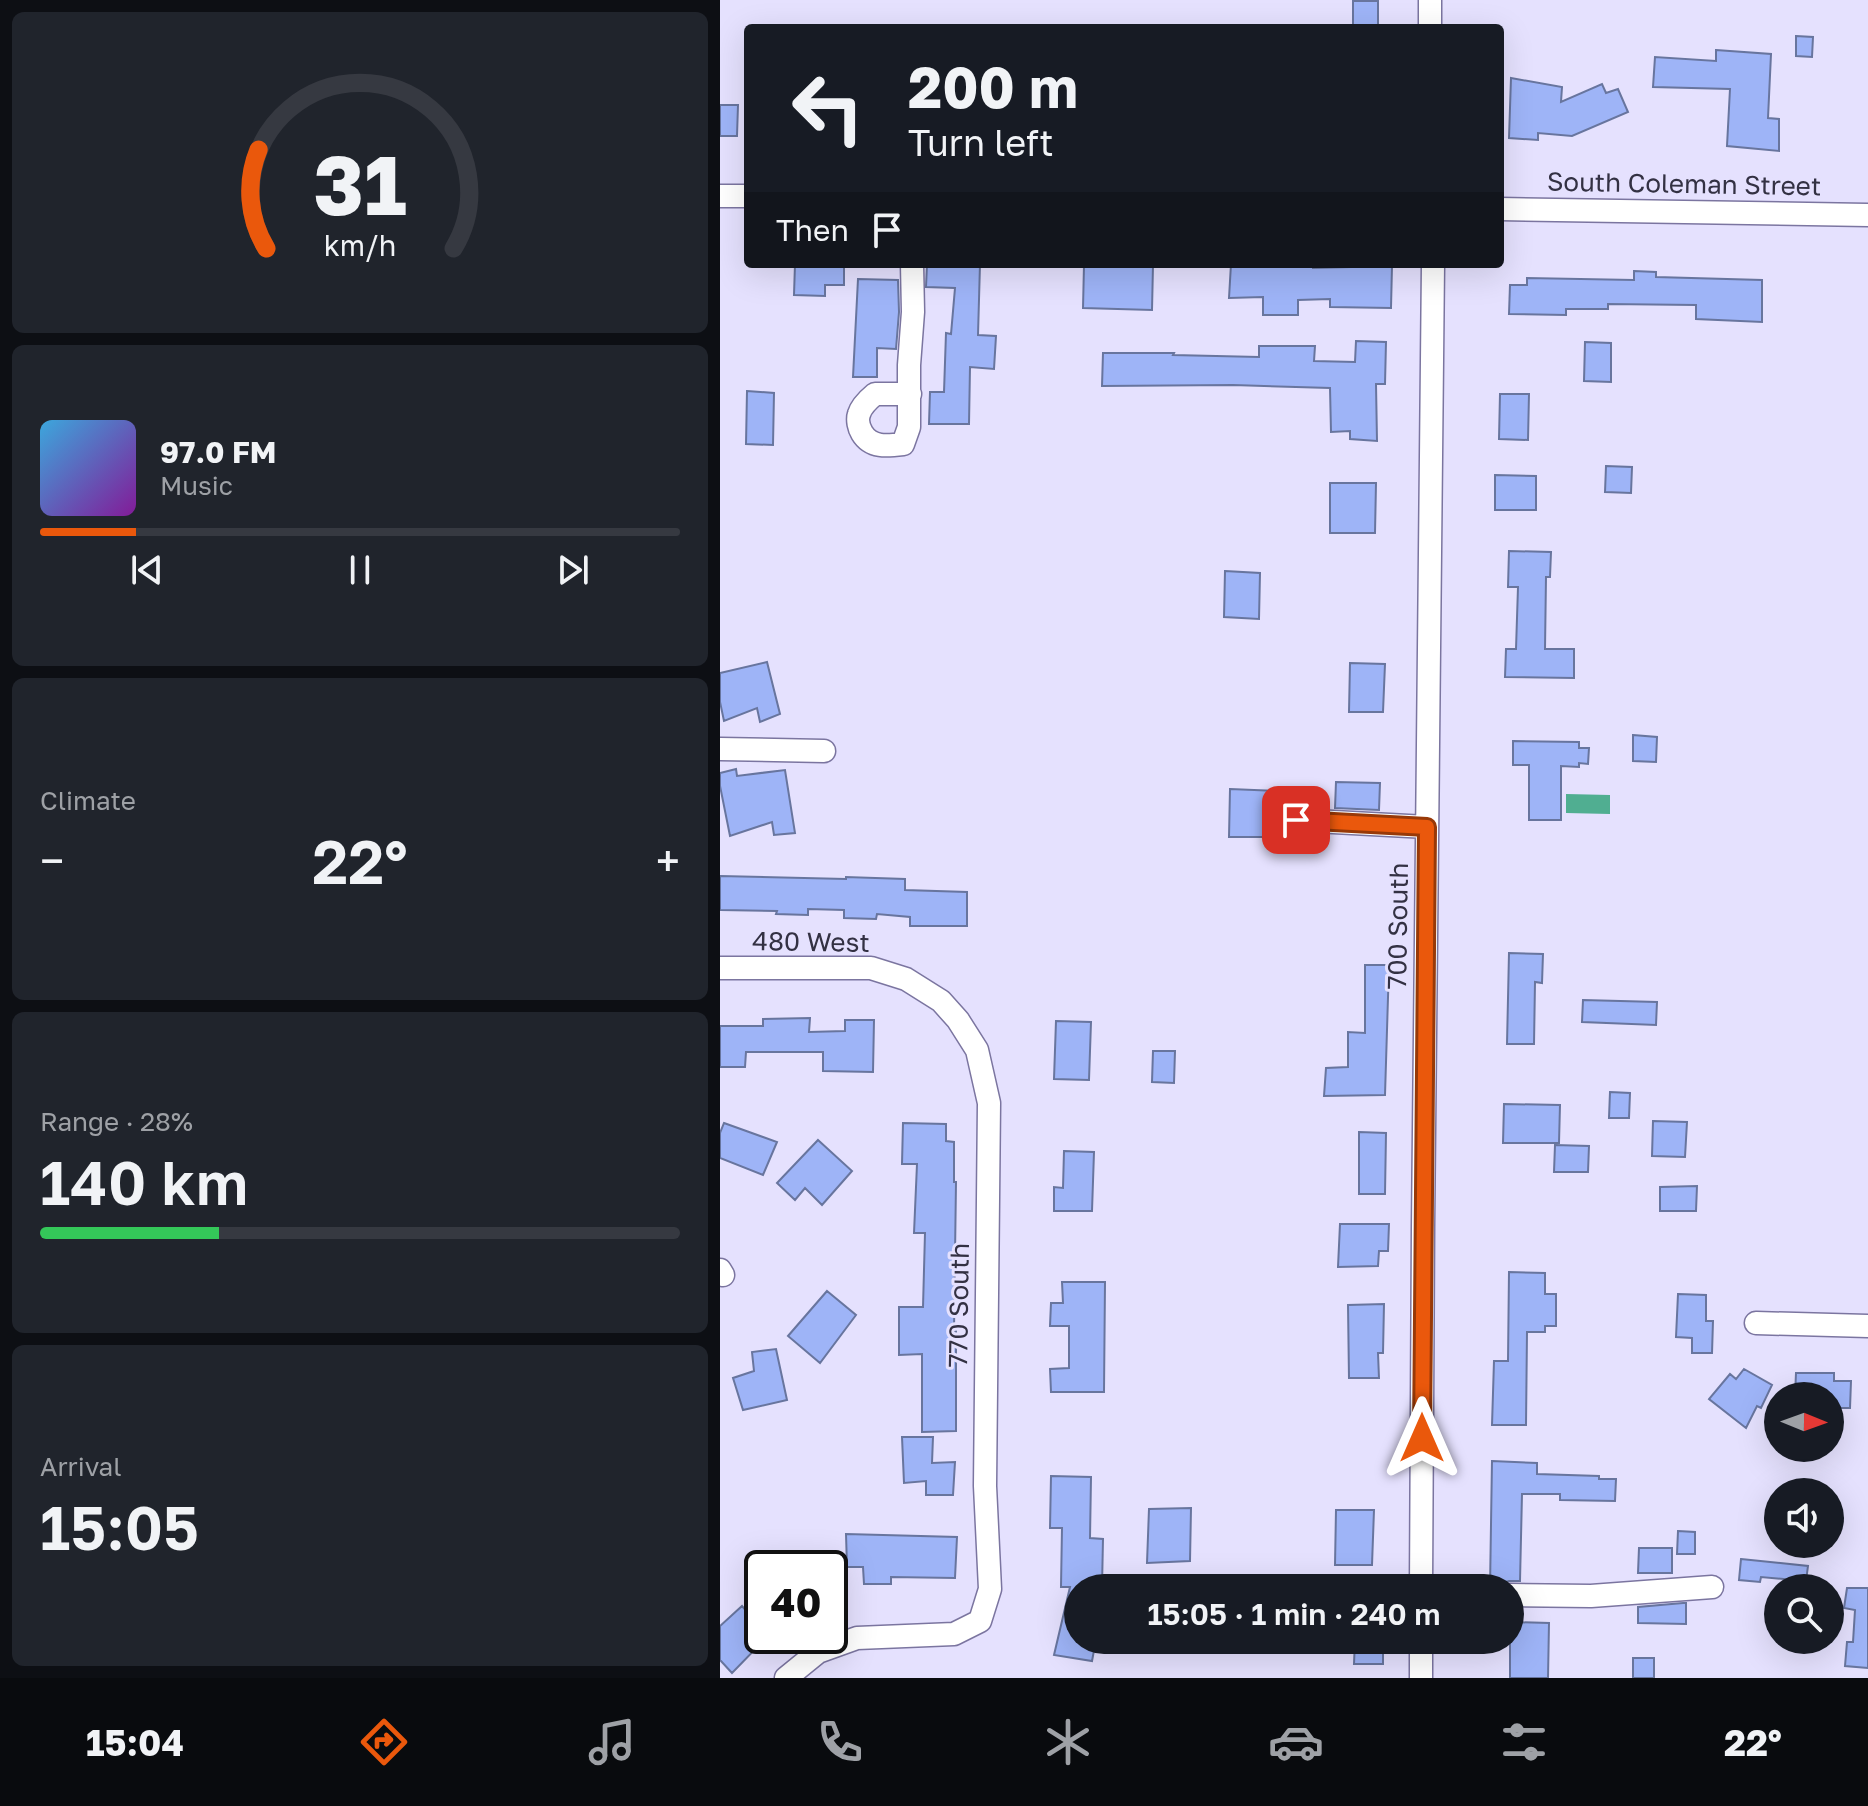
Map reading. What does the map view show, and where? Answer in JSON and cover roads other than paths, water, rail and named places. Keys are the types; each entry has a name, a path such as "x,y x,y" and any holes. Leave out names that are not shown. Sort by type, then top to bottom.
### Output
{"street":[{"path":"1430,0 1430,24"},
{"path":"720,196 744,196"},
{"name":"South Coleman Street","path":"1504,209 1868,215"},
{"path":"910,394 912,268"},
{"name":"700 South","path":"1421,1574 1433,268"},
{"path":"720,749 824,751"},
{"path":"1296,820 1427,827"},
{"name":"480 West","path":"720,968 871,968 906,979 941,1001"},
{"name":"770 South","path":"786,1678 818,1652 857,1638 954,1634 980,1621 990,1589 985,1486 989,1103 977,1050 958,1020 941,1001"},
{"path":"1756,1323 1868,1326"},
{"path":"1524,1595 1591,1596 1712,1587"},
{"path":"1421,1654 1421,1678"}]}
